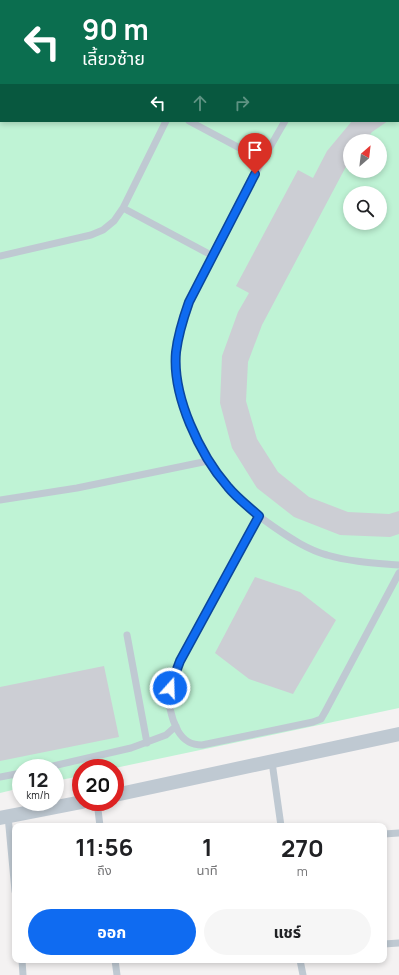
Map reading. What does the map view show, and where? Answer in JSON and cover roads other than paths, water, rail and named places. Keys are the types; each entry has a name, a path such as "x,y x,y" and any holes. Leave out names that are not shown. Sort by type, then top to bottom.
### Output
{"street":[{"path":"124,793 399,734"},
{"path":"4,817 72,804"}],"lane":[{"path":"0,256 91,235 103,230 114,222 123,208 166,122"},
{"path":"191,122 262,160"},
{"path":"284,122 262,160 189,302 181,324 176,353 176,373 182,399 192,428 208,461 228,488 259,516 292,540 326,555 360,562 399,565"},
{"path":"123,208 213,256"},
{"path":"0,500 76,488 208,461"},
{"path":"259,516 180,661 172,679 169,700 170,709 182,737 187,742 194,745 202,745 313,722 320,719 399,573"},
{"path":"127,635 147,743"},
{"path":"64,763 147,743 166,735 176,726"},
{"path":"272,762 281,823"},
{"path":"0,777 12,775"},
{"path":"98,811 100,823"},
{"path":"4,817 12,871"},
{"path":"387,834 399,833"},
{"path":"387,944 399,943"},
{"path":"22,963 23,975"},
{"path":"115,963 117,975"},
{"path":"300,963 302,975"}]}
